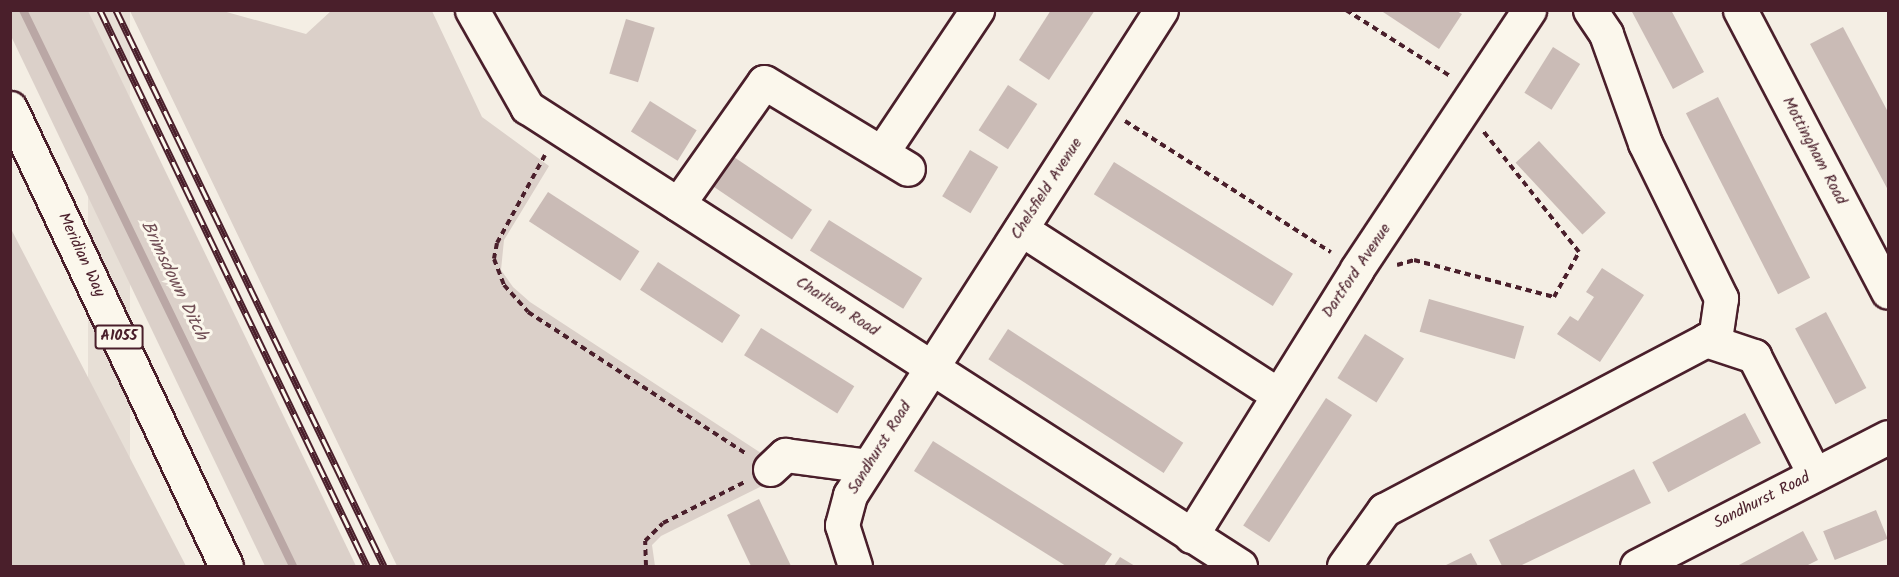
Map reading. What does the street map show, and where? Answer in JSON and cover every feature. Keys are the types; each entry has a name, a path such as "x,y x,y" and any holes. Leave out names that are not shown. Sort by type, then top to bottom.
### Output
{"street":[{"path":"678,204 764,82 895,160 976,10"},
{"name":"Chelsfield Avenue","path":"932,368 1161,10"},
{"name":"Dartford Avenue","path":"1191,536 1277,394 1357,269 1529,10"},
{"path":"1590,10 1606,34 1645,143 1721,298 1715,339"},
{"name":"Mottingham Road","path":"1740,10 1888,292"},
{"name":"Charlton Road","path":"485,15 517,97 560,128 1240,567"},
{"name":"Meridian Way","path":"10,108 226,567"},
{"path":"1021,229 1277,394"},
{"path":"1715,339 1754,356 1814,474"},
{"path":"1344,567 1384,510 1715,339"},
{"name":"Sandhurst Road","path":"855,567 843,541 843,510 867,466 932,368"},
{"name":"Sandhurst Road","path":"1637,567 1888,437"},
{"path":"770,469 785,455 867,466"}],"path":[{"path":"1101,105 1357,269 1379,278 1392,267 1414,260 1554,297 1579,252 1480,127 1474,92 1346,10"},
{"path":"560,128 497,243 495,266 504,285 528,312 770,469"},
{"path":"646,567 645,541 663,523 770,469"}],"shaded area":[{"path":"11,10 88,11 356,566 265,566 11,36"},
{"path":"88,11 130,11 130,566 88,566"},
{"path":"130,11 223,11 306,34 331,11 432,11 482,117 549,166 504,240 501,270 513,287 530,302 790,472 661,536 652,545 655,566 397,566"},
{"path":"11,229 186,566 11,566"}],"building":[{"path":"1051,10 1095,10 1049,80 1019,60"},
{"path":"1380,10 1455,10 1462,14 1439,49"},
{"path":"1631,10 1671,10 1704,72 1673,89"},
{"path":"626,19 655,28 638,82 609,74"},
{"path":"1843,27 1888,112 1888,190 1810,44"},
{"path":"1553,47 1580,64 1552,110 1524,93"},
{"path":"1008,85 1037,104 1008,149 979,130"},
{"path":"1718,97 1810,278 1778,294 1686,113"},
{"path":"650,101 697,130 678,161 631,132"},
{"path":"1539,141 1606,213 1582,234 1516,163"},
{"path":"970,150 998,167 970,213 942,196"},
{"path":"725,151 812,210 792,240 705,181"},
{"path":"1114,162 1293,274 1273,306 1094,194"},
{"path":"548,192 639,251 620,281 529,221"},
{"path":"829,220 922,278 903,309 810,251"},
{"path":"658,262 740,315 722,343 640,290"},
{"path":"1602,268 1644,295 1600,362 1557,334 1570,316 1578,321 1594,297 1586,292"},
{"path":"1429,299 1524,326 1515,359 1420,332"},
{"path":"1826,312 1866,388 1835,404 1795,328"},
{"path":"761,328 854,386 837,413 744,355"},
{"path":"1008,329 1183,443 1164,473 988,359"},
{"path":"1365,334 1404,358 1376,402 1337,378"},
{"path":"1326,398 1352,415 1269,542 1243,525"},
{"path":"1745,413 1761,443 1668,492 1652,462"},
{"path":"933,441 1112,554 1104,566 1066,566 914,471"},
{"path":"1634,469 1651,503 1520,566 1502,566 1489,540"},
{"path":"759,499 791,566 751,566 727,515"},
{"path":"1876,510 1888,539 1835,560 1823,531"},
{"path":"1803,531 1818,560 1806,566 1737,566"},
{"path":"1471,553 1478,566 1444,566"},
{"path":"1120,557 1135,566 1114,566"}],"waterway":[{"name":"Brimsdown Ditch","path":"23,10 293,566"}],"railway":[{"path":"100,10 367,566"},
{"path":"116,10 384,566"}]}
